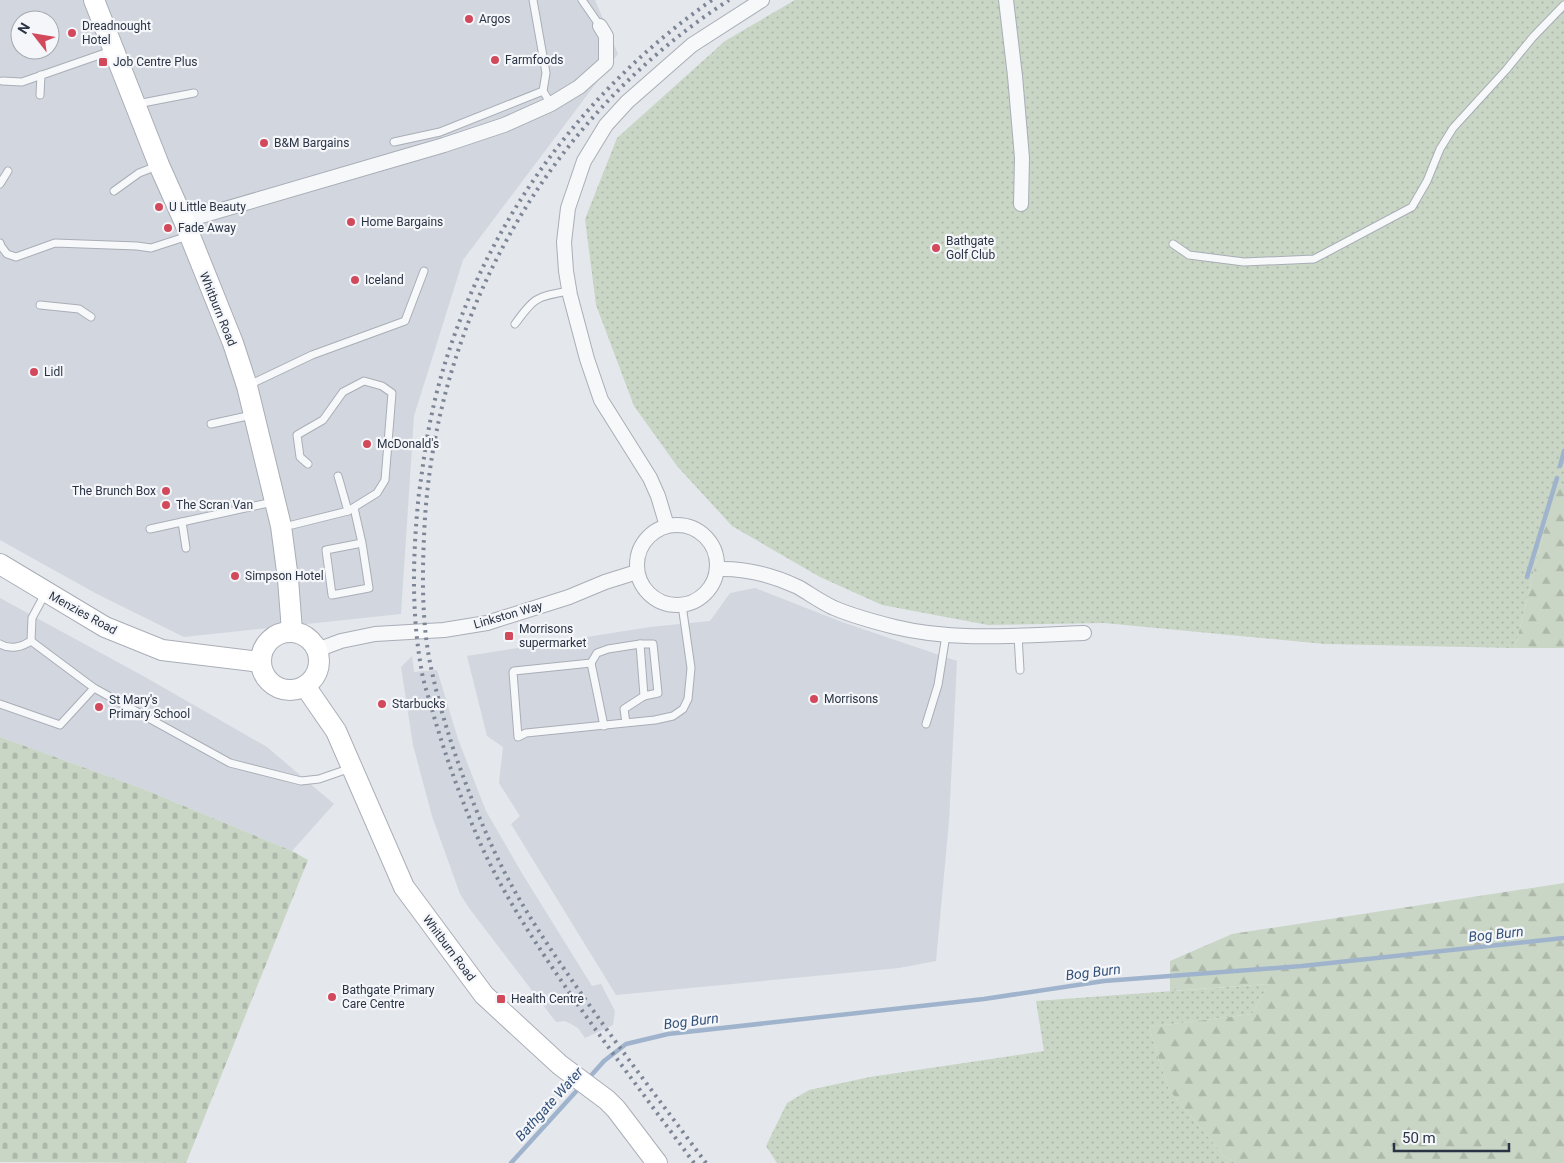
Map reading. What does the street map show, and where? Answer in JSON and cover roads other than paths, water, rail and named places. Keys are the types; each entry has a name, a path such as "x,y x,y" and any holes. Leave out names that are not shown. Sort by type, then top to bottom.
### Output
{"main road":[{"name":"Whitburn Road","path":"94,0 159,165 233,342 247,386 281,526 292,631"},
{"name":"Menzies Road","path":"0,564 105,627 162,650 260,662"},
{"path":"292,631 308,637 314,643 318,650 319,667 316,674 305,686 295,690 285,690 276,687 268,680 260,662 262,652 273,636 282,632 292,631"},
{"name":"Whitburn Road","path":"305,686 336,731 404,887 484,995 565,1068 616,1109 657,1163"}],"street":[{"path":"667,526 658,496 650,478 601,400 587,358 569,292 566,271 564,242 568,208 584,161 606,125 627,102 692,45 762,0"},
{"path":"1006,0 1022,158 1021,204"},
{"path":"186,228 442,138 504,125 551,104 579,87 606,63 606,36 600,26"},
{"path":"680,525 692,528 703,534 712,544 717,556 714,582 706,593 695,601 682,605 670,605 659,601 649,594 637,572 641,549 647,539 656,531 667,526 680,525"},
{"path":"717,569 736,568 771,576 797,587 834,608 863,618 928,634 1018,635 1084,633"},
{"name":"Linkston Way","path":"318,650 341,641 375,634 444,630 487,624 570,597 605,582 637,572"}],"lane":[{"path":"533,0 546,73 542,91 551,104"},
{"path":"582,0 600,26"},
{"path":"1173,244 1189,255 1244,262 1314,259 1412,207 1427,181 1440,149 1453,128 1506,70 1532,37 1564,5"},
{"path":"2,81 22,82 114,50"},
{"path":"40,96 41,76"},
{"path":"394,142 442,138 542,91"},
{"path":"135,104 194,93"},
{"path":"114,191 139,173 159,165"},
{"path":"0,184 8,171"},
{"path":"0,243 7,254 16,257 55,243 151,248 186,228"},
{"path":"247,386 312,355 405,321 424,271"},
{"path":"515,324 534,300 569,292"},
{"path":"40,305 79,309 91,317"},
{"path":"281,526 292,525 351,509 377,493 385,480 392,393 382,386 364,381 343,392 323,420 298,435 300,457 308,464"},
{"path":"211,424 254,414"},
{"path":"338,476 362,543 369,588 332,595 326,550 362,543"},
{"path":"150,529 276,502"},
{"path":"182,522 186,548"},
{"path":"31,641 32,618 47,592"},
{"path":"591,663 513,672 518,737 526,733 604,726 673,716 683,709 688,699 691,668 682,605"},
{"path":"926,724 938,685 946,635"},
{"path":"1018,635 1020,670"},
{"path":"0,644 3,646 21,647 31,641"},
{"path":"31,641 94,688 230,763 301,781 319,779 352,768"},
{"path":"640,644 644,696"},
{"path":"604,726 591,663 597,653 608,648 653,644 658,693 644,696 624,709 626,723"},
{"path":"0,704 60,725 94,688"}],"waterway":[{"path":"1560,466 1564,451"},
{"path":"1527,577 1557,478"},
{"name":"Bog Burn","path":"588,1079 604,1061 626,1044 668,1034 984,999 1104,981 1302,966 1564,938"},
{"name":"Bathgate Water","path":"511,1163 581,1086"}],"railway":[{"path":"694,1163 559,977 523,922 490,865 455,780 438,730 422,673 414,602 414,580 415,536 419,493 436,395 452,342 472,291 496,242 524,195 555,150 590,108 628,69 668,33 712,0"},
{"path":"706,1163 566,972 531,919 500,863 465,781 437,694 426,639 423,571 424,537 432,457 449,379 476,303 511,232 555,165 606,103 664,48 729,0"}],"place":[{"name":"Argos","path":"469,19"},
{"name":"Dreadnought Hotel","path":"72,33"},
{"name":"Farmfoods","path":"495,60"},
{"name":"Job Centre Plus","path":"103,62"},
{"name":"B&M Bargains","path":"264,143"},
{"name":"U Little Beauty","path":"159,207"},
{"name":"Home Bargains","path":"351,222"},
{"name":"Fade Away","path":"168,228"},
{"name":"Bathgate Golf Club","path":"936,248"},
{"name":"Iceland","path":"355,280"},
{"name":"Lidl","path":"34,372"},
{"name":"McDonald's","path":"367,444"},
{"name":"The Brunch Box","path":"166,491"},
{"name":"The Scran Van","path":"166,505"},
{"name":"Simpson Hotel","path":"235,576"},
{"name":"Morrisons supermarket","path":"509,636"},
{"name":"Morrisons","path":"814,699"},
{"name":"Starbucks","path":"382,704"},
{"name":"St Mary's Primary School","path":"99,707"},
{"name":"Bathgate Primary Care Centre","path":"332,997"},
{"name":"Health Centre","path":"501,999"}]}
